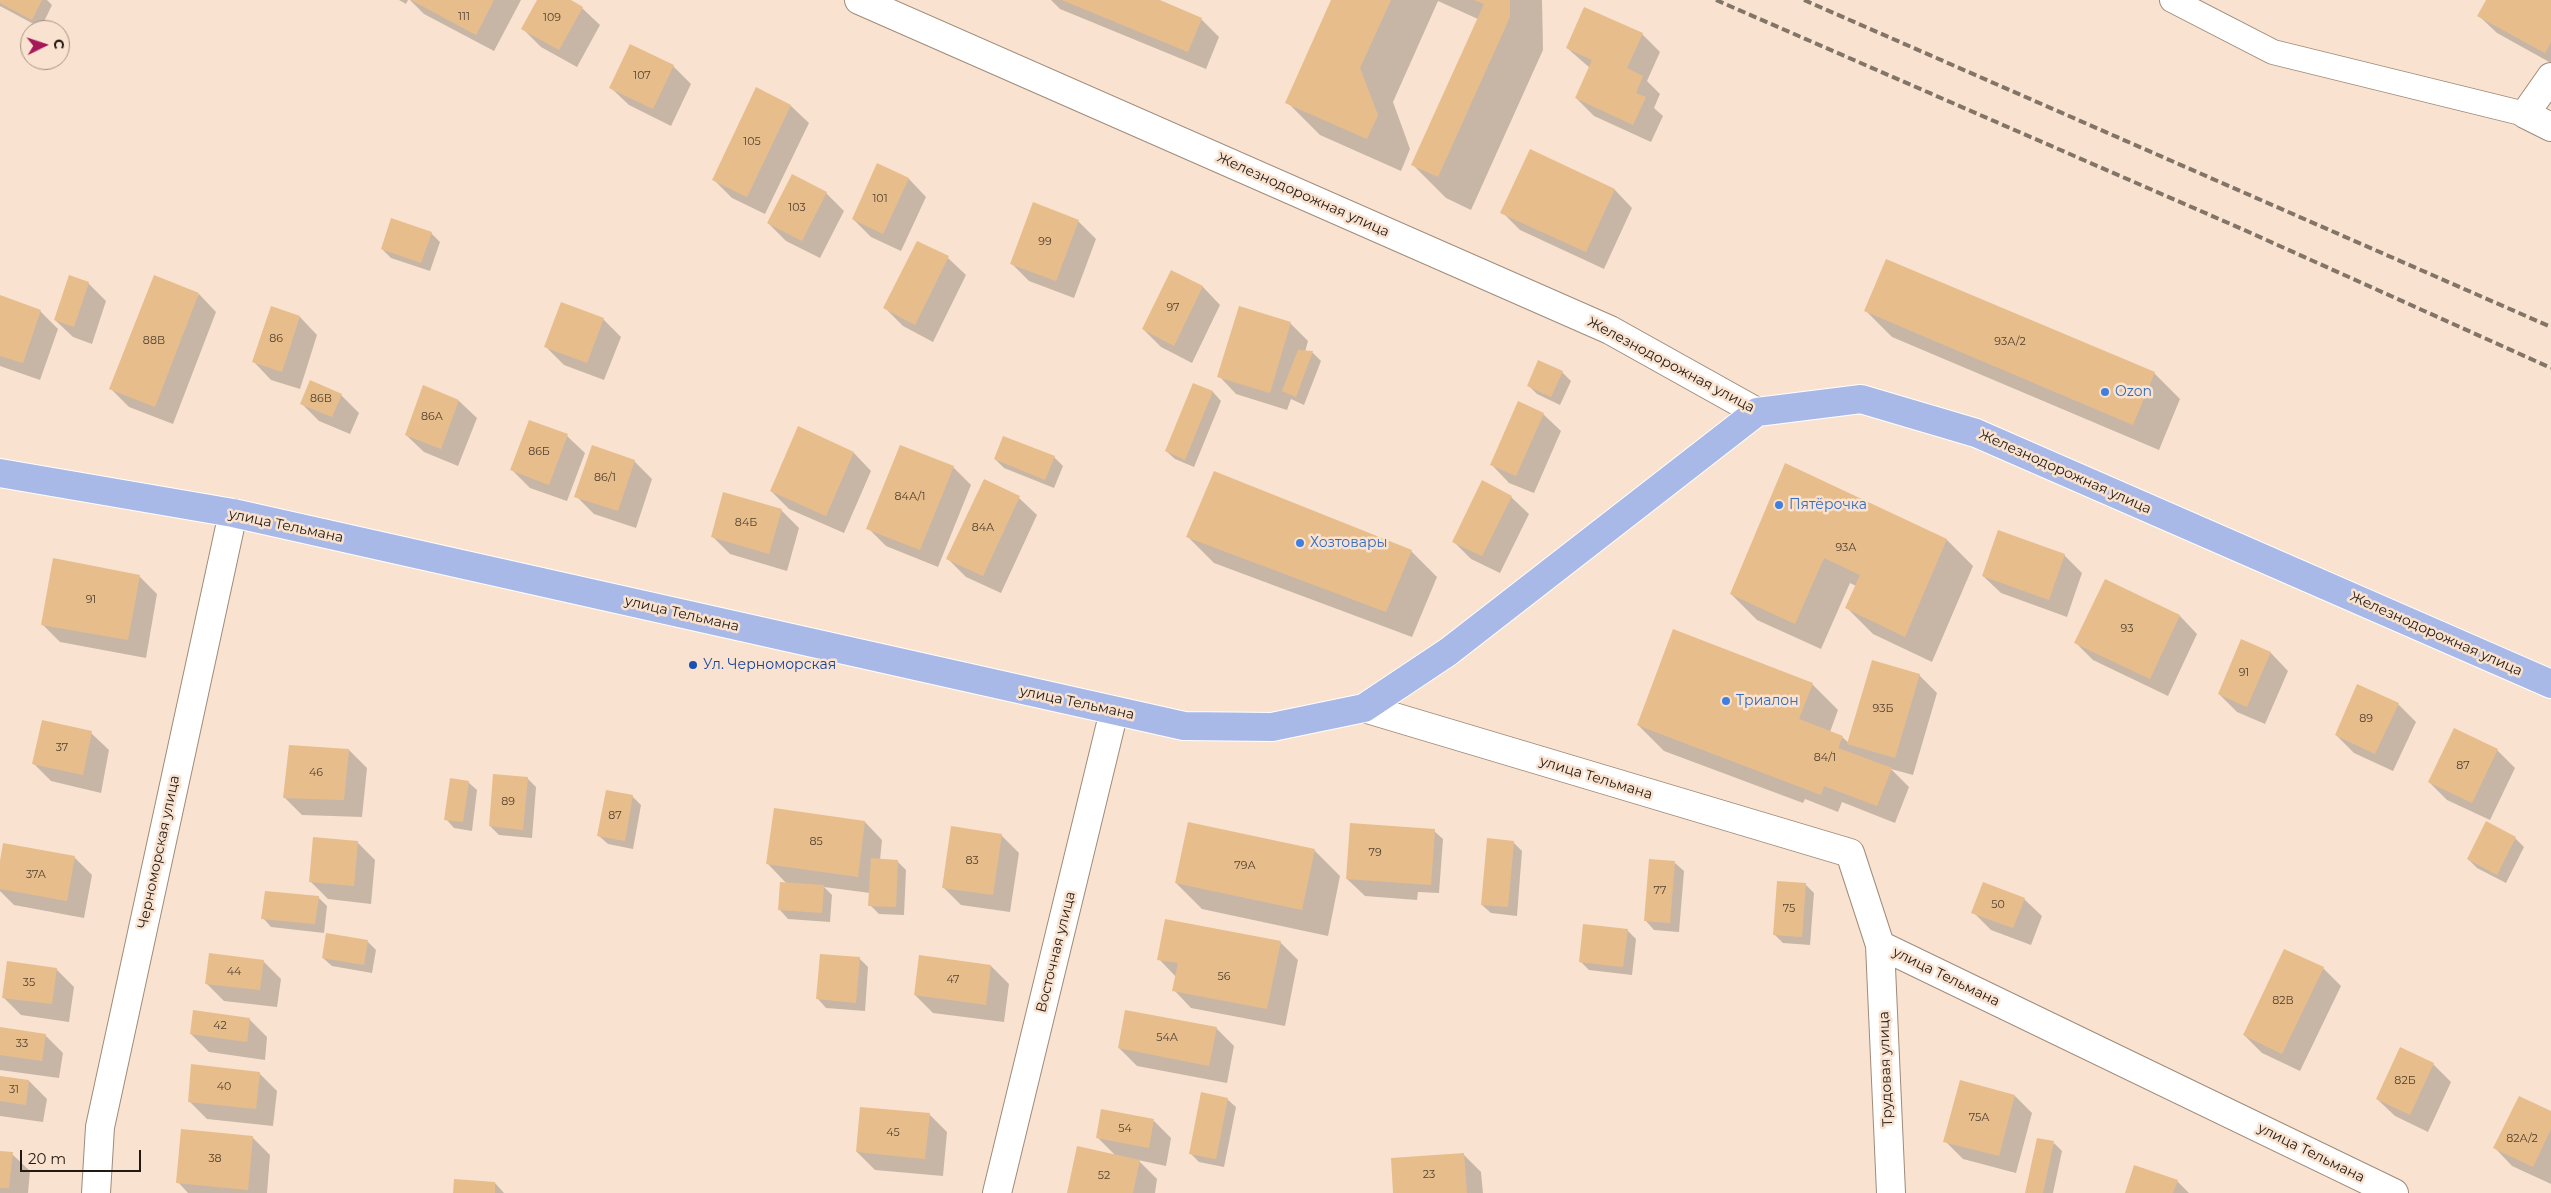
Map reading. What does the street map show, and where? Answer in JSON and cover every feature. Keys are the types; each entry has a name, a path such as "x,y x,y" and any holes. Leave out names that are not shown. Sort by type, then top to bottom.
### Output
{"main road":[{"name":"Железнодорожная улица","path":"1757,412 1860,400 1976,432 2551,684"},
{"name":"улица Тельмана","path":"0,472 233,513 1114,712 1184,726 1272,727 1364,708 1448,652 1757,412"}],"street":[{"name":"Железнодорожная улица","path":"859,0 1610,330 1757,412"},
{"path":"2551,77 2525,114 2551,127"},
{"name":"Черноморская улица","path":"96,1193 100,1127 233,513"},
{"name":"улица Тельмана","path":"1364,708 1850,853 1880,945 2394,1193"},
{"name":"Восточная улица","path":"997,1193 1114,712"},
{"name":"Трудовая улица","path":"1880,945 1891,1193"}],"lane":[{"path":"2172,0 2273,52 2525,114"}],"building":[{"path":"0,0 42,0 32,20 0,3"},
{"path":"411,0 494,0 476,35"},
{"path":"537,0 571,0 583,7 559,50 521,29"},
{"path":"1062,0 1160,0 1202,18 1188,52"},
{"path":"1331,0 1391,0 1360,68 1378,115 1367,139 1285,103"},
{"path":"1474,0 1510,0 1510,17 1438,177 1411,165 1484,4"},
{"path":"2486,0 2551,0 2551,42 2545,53 2477,16"},
{"path":"1584,7 1643,33 1627,68 1643,76 1636,93 1646,97 1633,125 1575,98 1592,60 1566,48"},
{"path":"630,44 674,65 653,109 609,88"},
{"path":"756,87 791,105 747,197 712,180"},
{"path":"1530,149 1615,189 1586,252 1500,213"},
{"path":"877,163 909,178 883,234 852,219"},
{"path":"792,174 827,192 802,241 767,223"},
{"path":"1033,202 1079,220 1056,281 1010,264"},
{"path":"391,218 432,232 421,263 381,249"},
{"path":"917,241 949,256 915,325 883,308"},
{"path":"1886,259 2155,372 2133,425 1864,311"},
{"path":"1171,270 1203,286 1174,346 1142,329"},
{"path":"69,275 89,282 74,327 54,320"},
{"path":"154,275 199,293 155,407 109,389"},
{"path":"0,295 41,310 23,363 0,356"},
{"path":"561,302 604,318 587,363 544,347"},
{"path":"271,306 300,316 282,372 252,362"},
{"path":"1239,306 1291,322 1270,393 1217,377"},
{"path":"1298,350 1313,351 1296,397 1282,391"},
{"path":"1538,360 1563,371 1551,397 1527,386"},
{"path":"310,380 342,394 332,417 300,404"},
{"path":"1193,383 1213,391 1185,460 1165,451"},
{"path":"423,385 459,400 441,449 405,435"},
{"path":"1518,401 1544,413 1516,476 1490,465"},
{"path":"529,420 568,434 549,485 510,470"},
{"path":"798,426 854,452 826,516 770,491"},
{"path":"1003,436 1055,456 1045,480 994,459"},
{"path":"592,445 635,460 618,511 574,497"},
{"path":"900,445 954,466 920,550 866,529"},
{"path":"1785,463 1947,539 1905,637 1845,608 1860,575 1824,558 1795,624 1730,594"},
{"name":"Хозтовары","path":"1214,471 1412,550 1386,612 1186,537"},
{"path":"984,479 1020,496 983,576 946,559"},
{"path":"1482,480 1512,496 1482,556 1452,542"},
{"path":"723,492 782,509 769,554 711,537"},
{"path":"1998,530 2065,554 2049,600 1982,576"},
{"path":"53,558 140,575 128,640 41,625"},
{"path":"2105,579 2180,615 2150,679 2074,643"},
{"name":"Триалон","path":"1673,629 1813,683 1799,719 1843,736 1838,748 1892,768 1877,806 1824,786 1821,795 1637,725"},
{"path":"2241,639 2271,652 2247,707 2218,694"},
{"path":"1872,660 1920,674 1895,758 1847,744"},
{"path":"2357,684 2399,703 2375,754 2335,735"},
{"path":"42,720 92,731 83,775 32,764"},
{"path":"2454,728 2498,749 2472,803 2428,782"},
{"path":"289,745 349,749 344,800 283,798"},
{"path":"493,774 528,777 523,830 489,826"},
{"path":"450,778 469,781 463,822 444,820"},
{"path":"606,790 633,795 625,841 597,836"},
{"path":"774,808 865,821 858,877 766,864"},
{"path":"2486,821 2516,837 2497,875 2467,859"},
{"path":"1188,822 1315,849 1302,910 1175,883"},
{"path":"1350,823 1435,829 1431,885 1346,879"},
{"path":"951,826 1002,834 993,895 942,888"},
{"path":"313,837 358,841 354,886 309,882"},
{"path":"1487,838 1514,841 1508,907 1481,905"},
{"path":"3,843 75,856 67,901 0,889 0,861"},
{"path":"871,858 898,860 896,907 868,906"},
{"path":"1649,859 1675,861 1670,923 1644,921"},
{"path":"1777,881 1806,883 1802,937 1773,935"},
{"path":"780,882 824,885 822,913 778,910"},
{"path":"1983,882 2025,898 2013,928 1971,913"},
{"path":"265,891 319,896 315,924 261,919"},
{"path":"1165,919 1281,941 1267,1009 1172,991 1178,963 1157,960"},
{"path":"1583,924 1628,929 1623,967 1579,962"},
{"path":"326,933 368,940 364,965 322,958"},
{"path":"2284,949 2324,967 2282,1054 2243,1035"},
{"path":"209,953 264,960 260,990 205,984"},
{"path":"820,954 860,957 856,1003 816,999"},
{"path":"919,955 991,965 986,1005 914,995"},
{"path":"7,961 57,968 52,1004 2,998"},
{"path":"193,1010 250,1018 247,1042 190,1034"},
{"path":"1125,1010 1217,1027 1209,1066 1118,1048"},
{"path":"0,1027 46,1034 42,1061 0,1055"},
{"path":"2400,1047 2434,1063 2410,1115 2376,1099"},
{"path":"191,1064 260,1072 256,1109 188,1102"},
{"path":"0,1076 29,1080 26,1105 0,1101"},
{"path":"1960,1080 2015,1095 1999,1156 1943,1142"},
{"path":"1201,1092 1228,1098 1216,1159 1189,1154"},
{"path":"2519,1096 2551,1111 2551,1129 2533,1167 2493,1148"},
{"path":"860,1107 930,1113 925,1159 856,1152"},
{"path":"1101,1109 1154,1119 1149,1148 1096,1138"},
{"path":"181,1129 253,1136 248,1190 176,1183"},
{"path":"2037,1138 2054,1141 2043,1193 2025,1193"},
{"path":"1077,1146 1140,1160 1133,1193 1067,1193"},
{"path":"0,1151 13,1152 9,1188 0,1188"},
{"path":"1464,1153 1467,1193 1393,1193 1391,1158"},
{"path":"2134,1165 2178,1180 2173,1193 2125,1193"},
{"path":"454,1179 495,1182 495,1193 453,1193"}],"railway":[{"path":"1716,0 2242,229 2551,368"},
{"path":"1804,0 2551,327"}],"place":[{"name":"Ozon","path":"2105,392"},
{"name":"Пятёрочка","path":"1779,505"},
{"name":"Хозтовары","path":"1300,543"},
{"name":"Ул. Черноморская","path":"693,665"},
{"name":"Триалон","path":"1726,701"}]}
